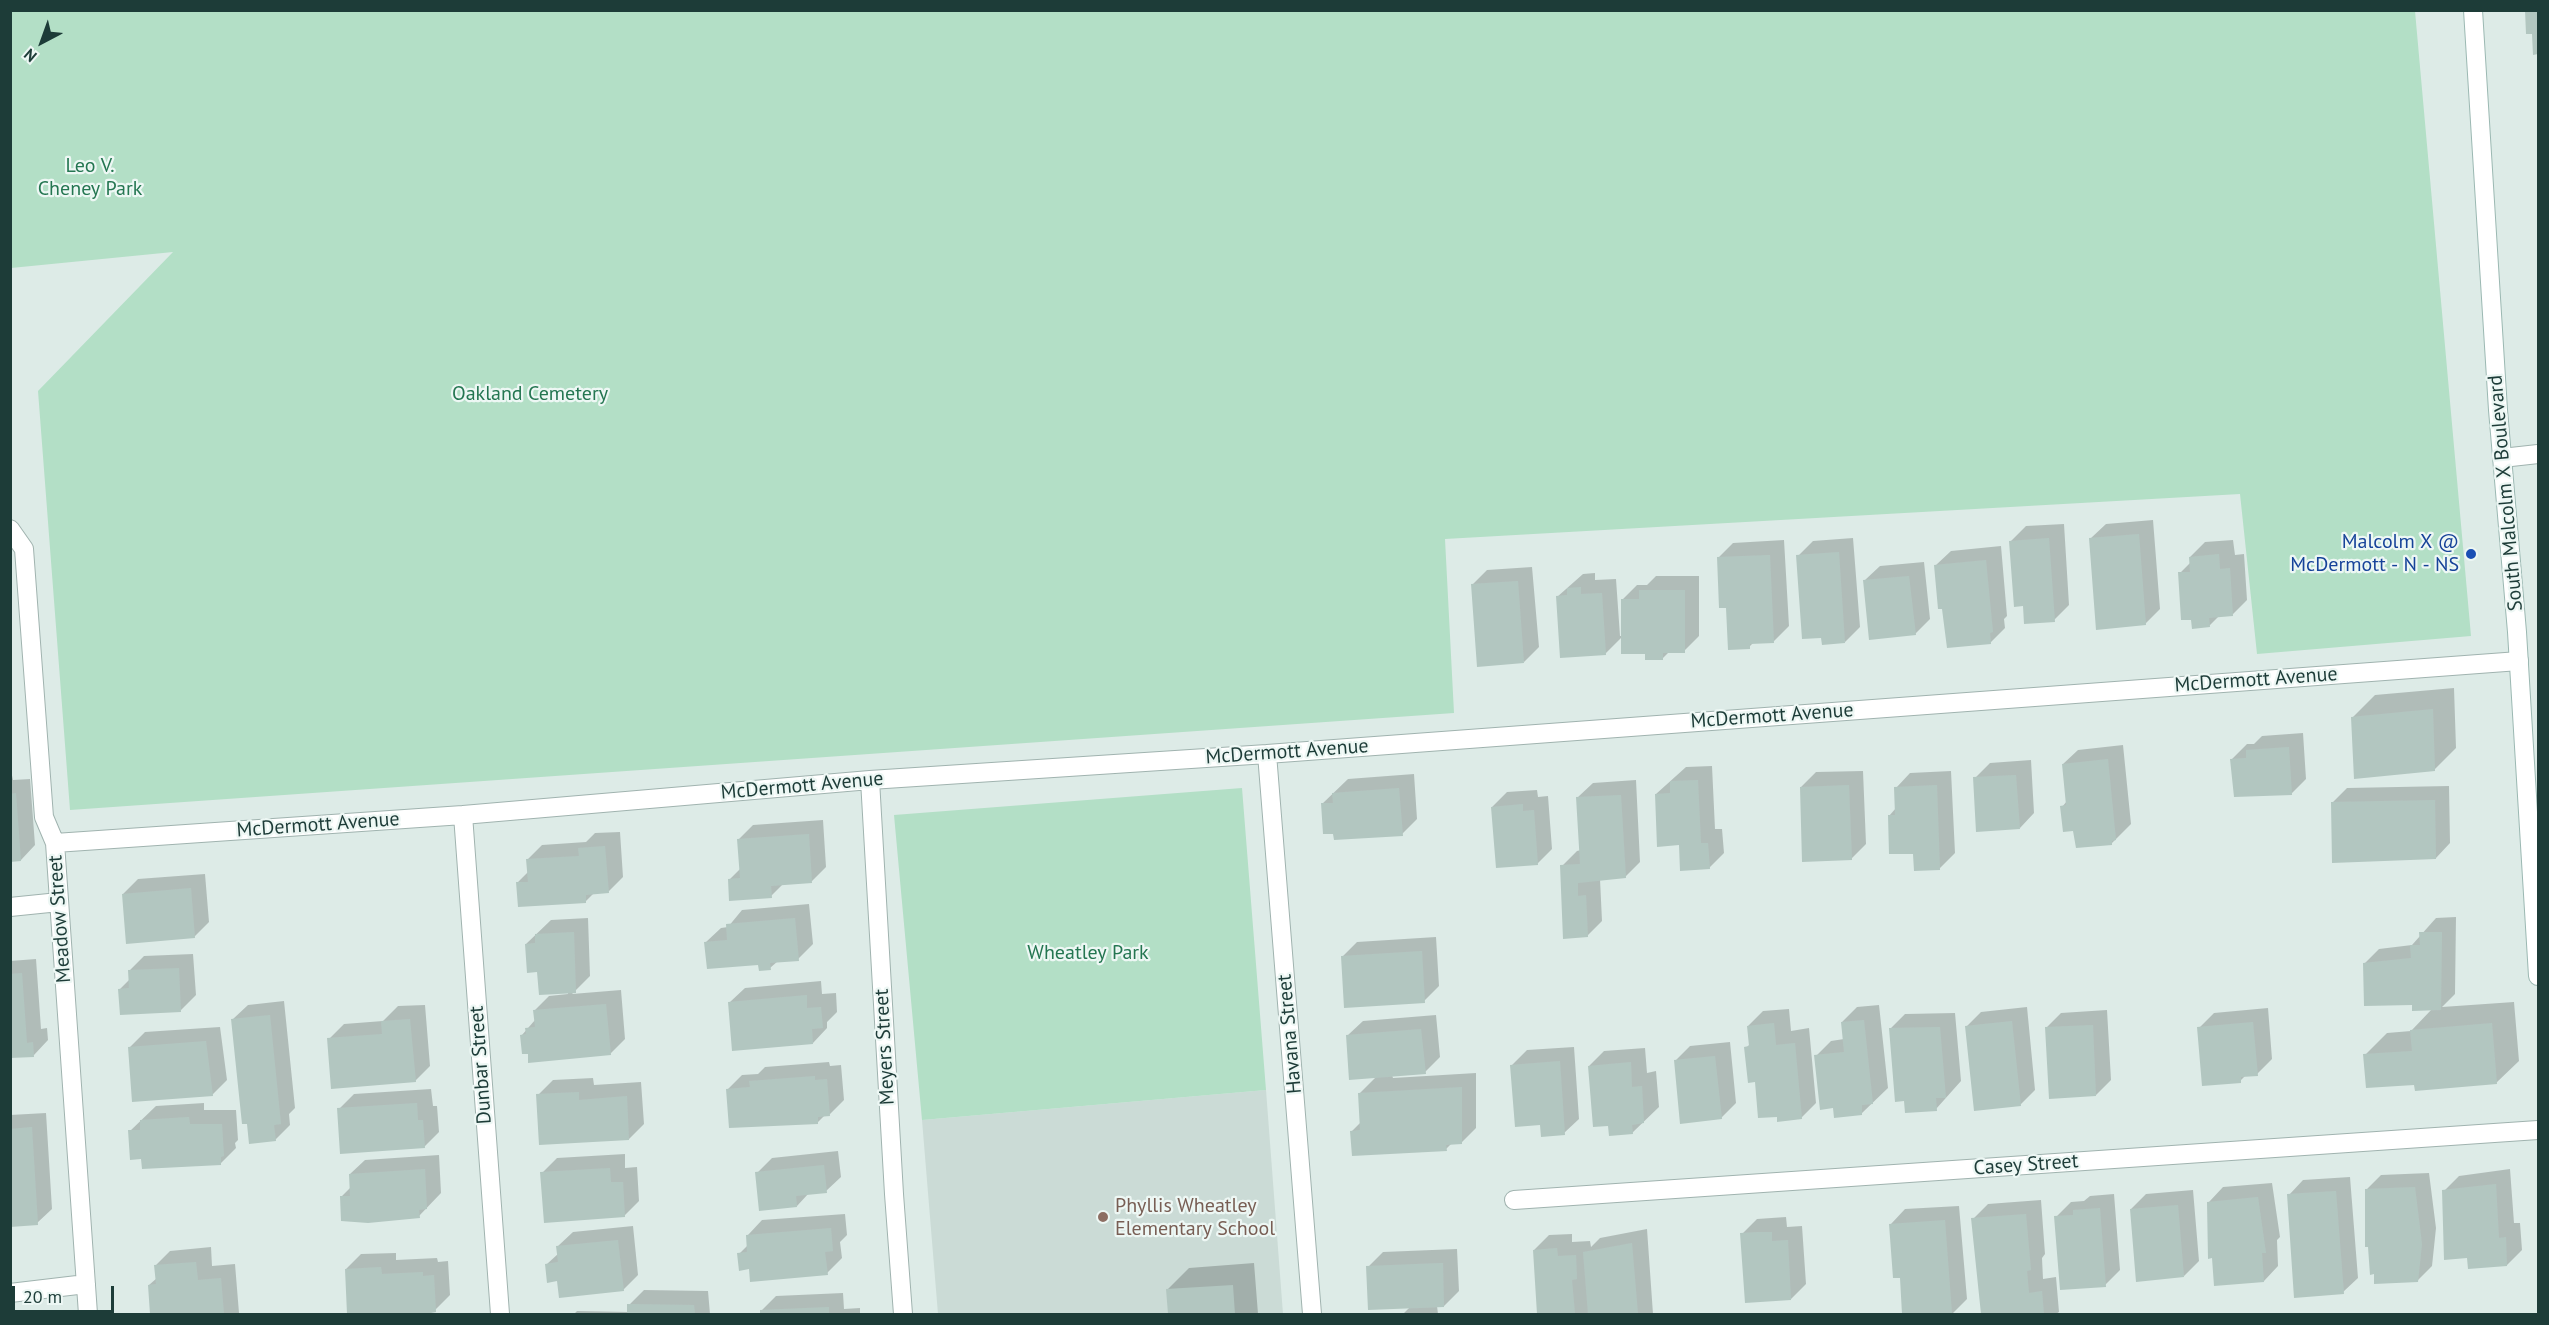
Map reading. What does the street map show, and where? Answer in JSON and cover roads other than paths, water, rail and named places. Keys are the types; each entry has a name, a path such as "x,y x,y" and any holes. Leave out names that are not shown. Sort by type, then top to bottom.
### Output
{"street":[{"name":"South Malcolm X Boulevard","path":"2473,10 2502,458 2519,661 2538,976"},
{"path":"2502,458 2538,454"},
{"name":"Meadow Street","path":"10,529 24,549 44,817 55,843 88,1314"},
{"name":"McDermott Avenue","path":"55,843 463,815 870,780 1267,754 2519,661"},
{"name":"Havana Street","path":"1267,754 1312,1314"},
{"name":"Meyers Street","path":"870,780 903,1314"},
{"name":"Dunbar Street","path":"463,815 500,1314"},
{"path":"10,907 59,902"},
{"name":"Casey Street","path":"1514,1200 2538,1130"},
{"path":"10,1293 86,1284"}],"place":[{"name":"Malcolm X @ McDermott - N - NS","path":"2471,554"},
{"name":"Phyllis Wheatley Elementary School","path":"1103,1217"}],"park label":[{"name":"Leo V. Cheney Park","path":"90,178"},
{"name":"Oakland Cemetery","path":"530,394"},
{"name":"Wheatley Park","path":"1088,953"}]}
